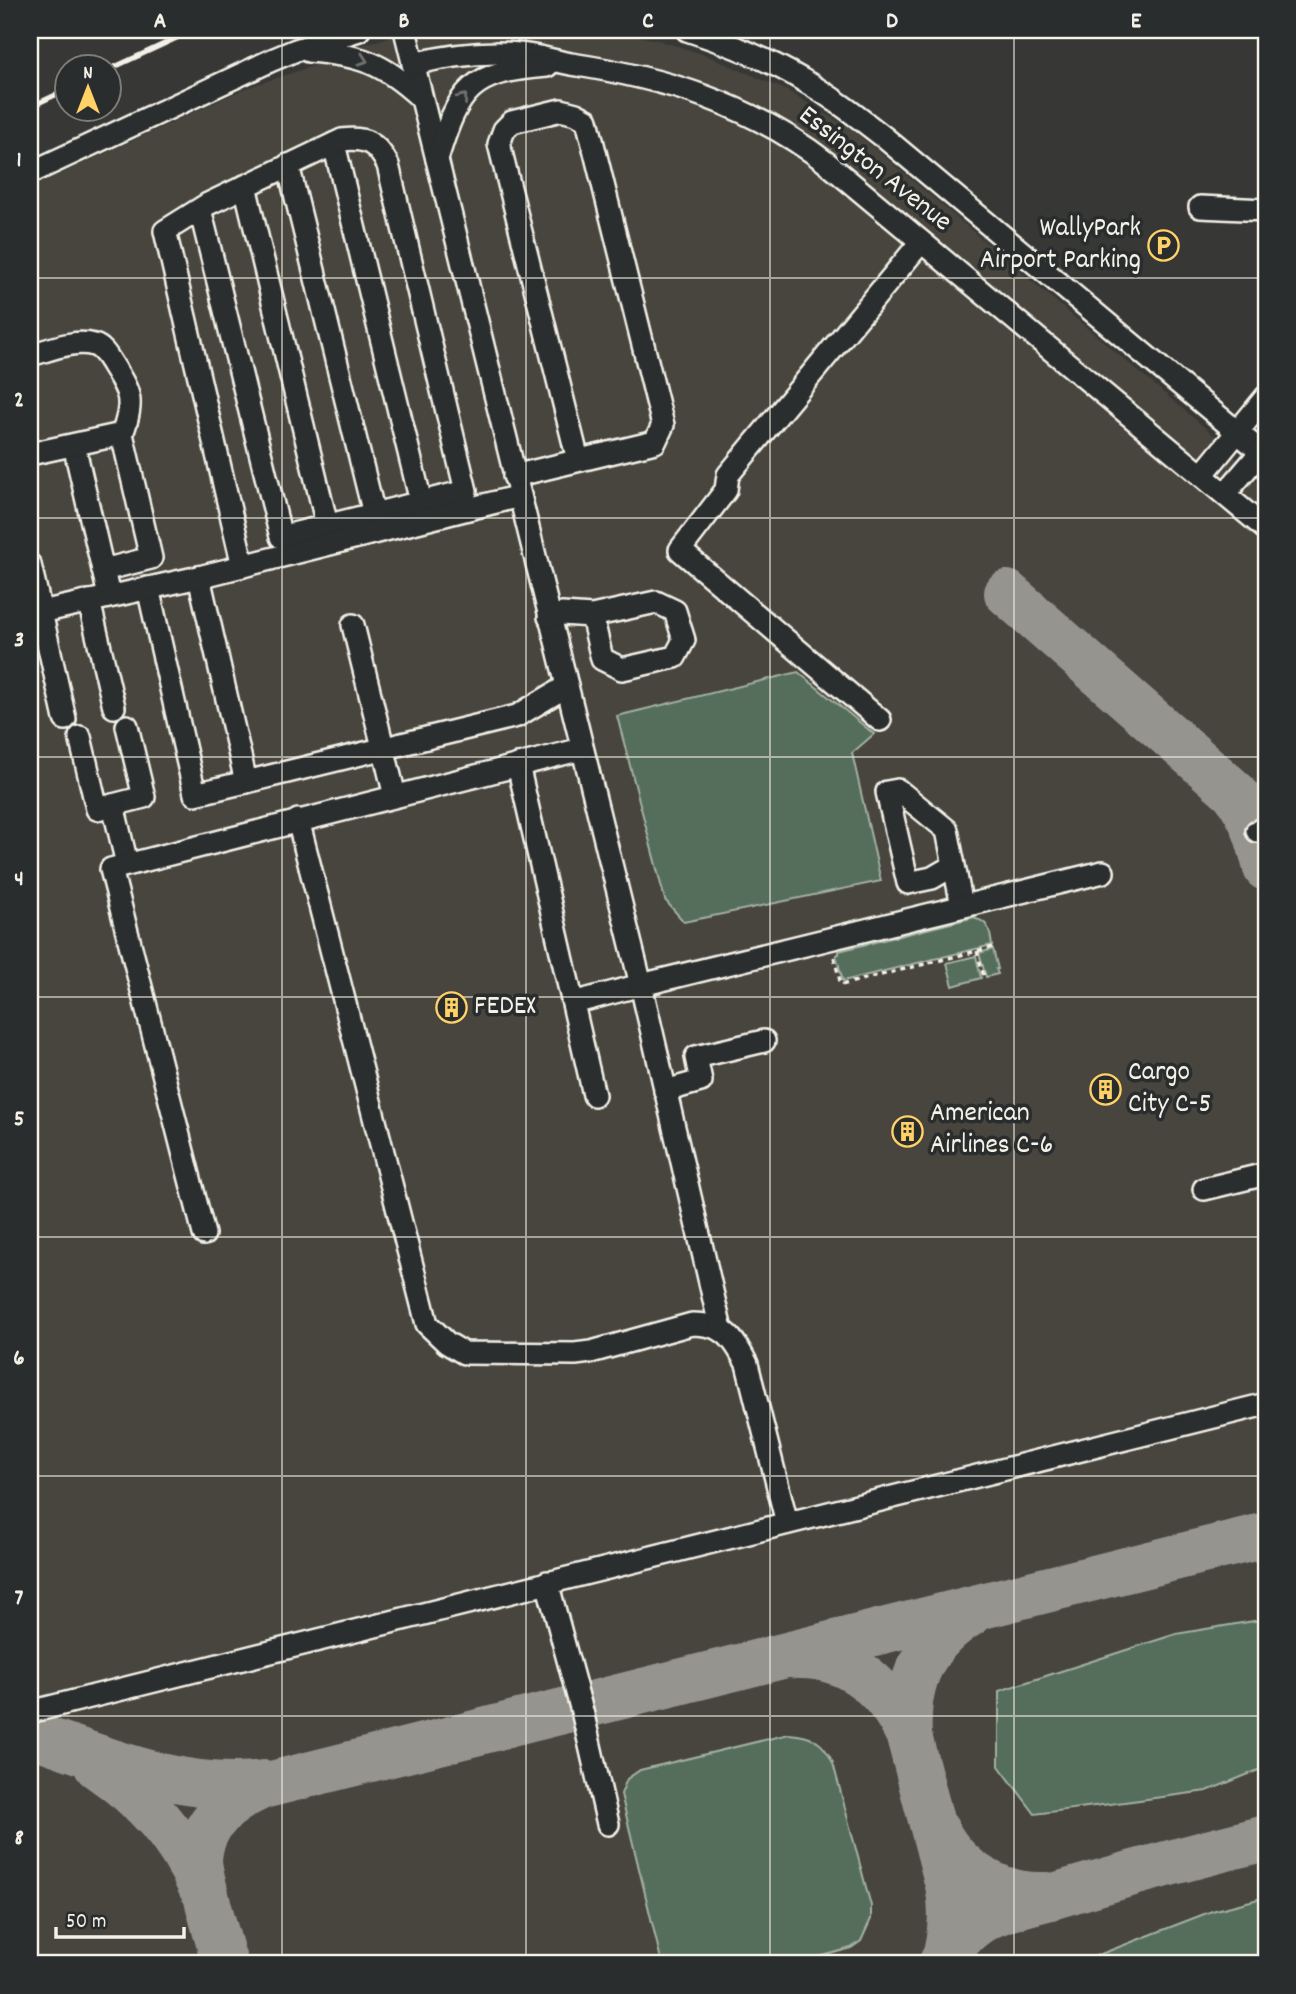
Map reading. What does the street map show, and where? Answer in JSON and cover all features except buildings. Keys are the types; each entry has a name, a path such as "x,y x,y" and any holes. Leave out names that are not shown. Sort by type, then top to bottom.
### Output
{"street":[{"path":"30,173 231,78 296,50 359,30"},
{"path":"405,30 641,985 721,1330"},
{"path":"687,30 777,66 845,107 1237,432 1264,451 1225,494"},
{"path":"296,50 362,58 387,70 421,97"},
{"path":"413,64 446,58 520,54 570,64"},
{"path":"437,161 454,108 477,83 510,70 570,64"},
{"name":"Essington Avenue","path":"570,64 637,75 689,90 766,123 808,149 1266,529"},
{"path":"41,612 243,566 517,486 578,460 655,442 663,425 587,120 561,110 512,122 504,130 499,144 578,460"},
{"path":"200,209 281,537 466,491 388,165 382,152 371,143 355,138 342,140 200,209 165,231 243,566"},
{"path":"334,144 421,502"},
{"path":"288,166 374,514"},
{"path":"245,186 327,525"},
{"path":"1200,206 1266,210"},
{"path":"880,720 680,550 726,490 728,475 921,242"},
{"path":"30,355 80,343 94,345 103,349 128,389 130,404 122,434 151,558 103,570"},
{"path":"1202,475 1266,397"},
{"path":"30,454 122,434"},
{"path":"74,445 103,570 99,599 114,707"},
{"path":"30,565 65,719"},
{"path":"199,577 246,782"},
{"path":"148,588 195,794 517,716 567,686"},
{"path":"550,617 562,614 592,616"},
{"path":"353,625 395,796"},
{"path":"80,737 97,809 144,797 127,726"},
{"path":"204,1234 111,869 582,749"},
{"path":"518,765 594,1095"},
{"path":"113,805 127,864"},
{"path":"298,820 427,1324 447,1343 464,1353 575,1354 692,1324 703,1324 721,1330 730,1335 747,1364 787,1522"},
{"path":"954,868 962,906"},
{"path":"573,1003 1103,872"},
{"path":"665,1091 701,1081 696,1057 764,1041"},
{"path":"1204,1189 1266,1174"},
{"path":"30,1712 1266,1404"},
{"path":"547,1583 583,1715 608,1824"}],"path":[{"path":"833,952 841,985 993,947"},
{"path":"977,951 984,978"}],"shaded area":[{"path":"446,30 608,30 658,40 706,55 786,90 853,130 1222,442 1266,492 1266,1964 30,1964 30,188 246,88 389,37"}],"green space":[{"path":"798,672 874,734 852,753 881,881 684,922 665,900 617,716"},
{"path":"975,917 987,925 992,945 843,981 836,955 839,951"},
{"path":"993,949 998,974 986,977 979,953"},
{"path":"976,956 981,978 953,986 947,963"},
{"path":"1266,1619 1266,1767 1207,1791 1035,1814 999,1766 999,1691 1176,1634"},
{"path":"789,1734 816,1741 825,1749 833,1763 871,1906 871,1919 861,1941 851,1948 793,1964 662,1964 621,1794 627,1779 640,1770"},
{"path":"1266,1897 1266,1964 1075,1964 1212,1911"}],"taxiway":[{"path":"1007,593 1234,792 1254,828 1266,868"},
{"path":"225,1964 200,1871 201,1846 212,1823 229,1805 263,1786 1266,1535"},
{"path":"909,1736 911,1697 921,1665 929,1650 941,1637 971,1613"},
{"path":"796,1656 816,1657 851,1668 890,1703 909,1736 948,1885 951,1921 945,1957"},
{"path":"30,1734 174,1779 204,1784 264,1783"},
{"path":"97,1766 130,1791 158,1819 181,1850 201,1887"},
{"path":"937,1831 956,1859 982,1879 1013,1892 1046,1895"},
{"path":"942,1962 967,1931 996,1913 1139,1871 1266,1838"}],"railway":[{"path":"122,63 194,30"},
{"path":"30,107 52,97"}],"place":[{"name":"WallyPark Airport Parking","path":"1164,246"},
{"name":"FEDEX","path":"451,1008"},
{"name":"Cargo City C-5","path":"1105,1090"},
{"name":"American Airlines C-6","path":"907,1131"}]}
